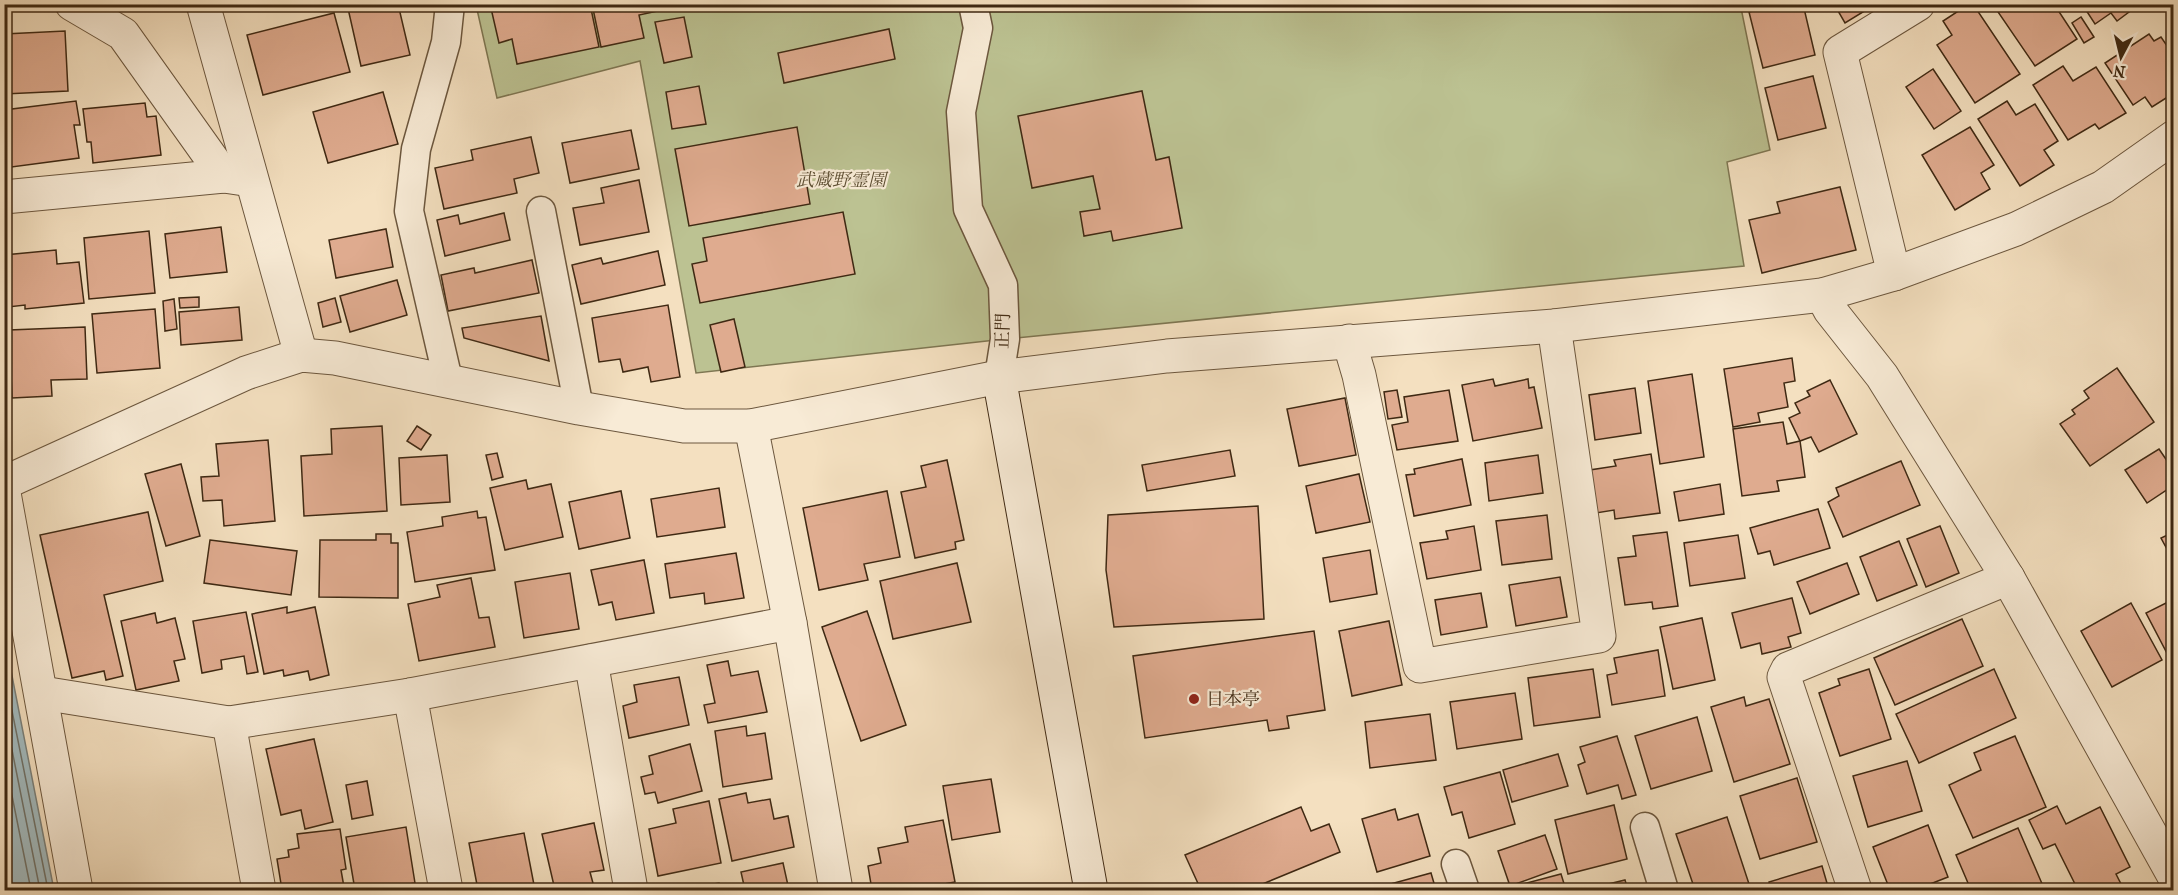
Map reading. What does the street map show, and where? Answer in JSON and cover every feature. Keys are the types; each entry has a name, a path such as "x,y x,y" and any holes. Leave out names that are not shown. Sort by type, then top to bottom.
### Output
{"street":[{"path":"72,4 123,34 237,178"},
{"path":"203,4 237,178 301,356"},
{"path":"1894,274 1840,52 1918,4"},
{"path":"4,483 246,373 301,356 335,358 579,408 684,426 751,426 999,377 1167,356 1554,326 1822,295 1894,274 2016,229 2093,192 2174,137"},
{"path":"4,197 237,178"},
{"path":"1822,295 1830,310 1882,376 2008,578 2174,876"},
{"path":"1349,341 1361,387 1420,666 1599,636 1554,326"},
{"path":"999,377 1092,891"},
{"path":"751,426 790,623 836,891"},
{"path":"4,493 76,891"},
{"path":"1855,891 1784,678 1788,669 2008,578"},
{"path":"42,693 229,723 410,695 790,623"},
{"path":"591,661 631,891"},
{"path":"410,695 446,891"},
{"path":"229,723 259,891"},
{"path":"2169,891 2174,889"}],"lane":[{"path":"448,380 409,211 416,149 446,42 450,4"},
{"name":"正門","path":"973,4 978,28 962,112 968,209 1003,285 1005,339 999,377"},
{"path":"541,211 579,408"},
{"path":"1645,827 1664,891"},
{"path":"1456,864 1465,891"}],"green space":[{"name":"武蔵野霊園","path":"476,5 1751,5 1741,8 1770,150 1727,162 1744,266 1005,339 696,373 640,61 497,98"}],"water":[{"path":"5,640 54,890 5,890"}],"building":[{"path":"347,4 398,4 410,55 361,66"},
{"path":"490,4 590,4 599,47 517,64 512,39 499,43"},
{"path":"592,4 680,4 681,6 639,15 644,38 601,47"},
{"path":"1780,4 1803,4 1815,55 1763,68 1749,12"},
{"path":"1834,4 1876,4 1845,23"},
{"path":"1969,4 1973,4 2020,74 1975,103 1937,45 1952,35 1943,21"},
{"path":"2003,4 2054,4 2077,39 2035,66 1996,9"},
{"path":"2082,4 2136,4 2137,6 2117,21 2111,13 2095,24"},
{"path":"334,13 350,72 263,95 247,35"},
{"path":"684,17 692,57 664,63 655,22"},
{"path":"2081,17 2094,37 2084,43 2072,23"},
{"path":"889,29 895,59 784,83 778,53"},
{"path":"65,31 68,91 4,94 4,34"},
{"path":"2149,34 2154,41 2161,37 2174,56 2174,93 2152,107 2145,97 2133,105 2105,63"},
{"path":"2063,66 2073,81 2096,67 2126,113 2099,129 2095,124 2068,140 2033,85"},
{"path":"1933,69 1961,111 1934,129 1906,87"},
{"path":"1813,76 1826,128 1778,140 1765,88"},
{"path":"699,86 706,124 672,129 666,92"},
{"path":"1142,91 1156,160 1169,157 1182,228 1113,241 1111,231 1084,236 1080,212 1100,209 1093,176 1032,188 1018,116"},
{"path":"383,92 398,144 328,163 313,112"},
{"path":"76,101 80,125 74,125 79,158 4,168 4,110"},
{"path":"2007,101 2016,115 2035,104 2058,141 2044,150 2054,165 2020,186 1978,119"},
{"path":"145,103 147,117 156,116 161,155 93,163 91,142 87,142 83,109"},
{"path":"797,127 810,204 689,226 675,149"},
{"path":"1970,127 1994,165 1981,173 1990,189 1955,210 1922,155"},
{"path":"631,130 639,169 570,183 562,143"},
{"path":"531,137 539,173 514,179 517,193 444,209 435,168 473,160 471,150"},
{"path":"639,180 649,232 580,245 573,208 604,203 601,188"},
{"path":"1840,187 1856,250 1762,273 1749,220 1780,213 1777,202"},
{"path":"843,212 855,274 700,303 692,264 707,261 703,238"},
{"path":"504,213 510,240 445,256 437,220 458,215 460,224"},
{"path":"221,227 227,272 170,278 165,234"},
{"path":"386,229 393,267 336,278 329,240"},
{"path":"149,231 155,293 89,299 84,238"},
{"path":"56,250 57,264 79,262 84,303 25,309 25,305 8,307 7,298 4,298 4,255"},
{"path":"658,251 665,285 581,304 572,265 601,258 603,264"},
{"path":"532,260 539,293 448,311 441,275 474,268 475,273"},
{"path":"397,280 407,315 350,332 340,296"},
{"path":"199,297 199,307 180,308 179,298"},
{"path":"335,298 341,322 323,327 318,303"},
{"path":"174,299 177,329 165,331 163,301"},
{"path":"668,305 680,377 651,382 648,367 623,372 620,359 599,362 592,318"},
{"path":"239,307 242,340 181,345 179,312"},
{"path":"155,309 160,368 97,373 92,314"},
{"path":"541,316 549,361 464,338 462,328"},
{"path":"734,319 745,367 721,372 710,325"},
{"path":"85,327 87,379 51,380 52,396 12,398 9,330"},
{"path":"1792,358 1795,381 1784,383 1788,407 1758,413 1760,422 1733,427 1724,369"},
{"path":"2117,368 2154,422 2090,466 2060,424 2075,414 2072,410 2089,398 2084,391"},
{"path":"1692,374 1704,457 1660,464 1648,381"},
{"path":"1493,379 1495,386 1528,379 1529,388 1534,387 1542,428 1473,441 1462,385"},
{"path":"1830,380 1857,434 1819,452 1811,437 1800,441 1789,418 1800,413 1795,403 1810,396 1807,391"},
{"path":"1635,388 1641,433 1595,440 1589,395"},
{"path":"1397,390 1402,417 1388,419 1384,392"},
{"path":"1449,390 1458,441 1397,450 1392,425 1408,422 1404,397"},
{"path":"1345,398 1356,455 1299,466 1287,409"},
{"path":"1783,422 1787,444 1800,441 1805,477 1777,481 1779,491 1742,496 1733,429"},
{"path":"382,426 387,511 304,516 301,456 332,454 331,429"},
{"path":"417,426 431,435 421,450 407,441"},
{"path":"268,440 275,521 224,526 222,500 203,501 201,477 219,476 216,444"},
{"path":"2159,449 2174,471 2174,485 2147,503 2125,470"},
{"path":"1230,450 1235,476 1147,491 1142,465"},
{"path":"497,453 503,477 492,480 486,455"},
{"path":"1651,454 1660,513 1615,519 1614,510 1596,513 1590,470 1616,466 1614,460"},
{"path":"447,455 450,502 401,505 399,458"},
{"path":"1538,455 1543,493 1489,501 1485,463"},
{"path":"1462,459 1471,505 1414,516 1406,475 1415,474 1414,469"},
{"path":"947,460 964,540 955,542 956,549 915,558 901,492 926,487 921,466"},
{"path":"1901,461 1920,505 1843,537 1828,502 1839,496 1836,488"},
{"path":"181,464 200,536 166,546 145,474"},
{"path":"1359,474 1370,522 1316,533 1306,486"},
{"path":"526,480 528,489 551,484 563,537 505,550 490,488"},
{"path":"1720,484 1724,514 1679,521 1674,492"},
{"path":"719,488 725,527 657,537 651,499"},
{"path":"621,491 630,538 579,549 569,502"},
{"path":"887,491 900,557 864,564 868,580 819,590 803,508"},
{"path":"1258,506 1264,619 1114,627 1106,570 1108,515"},
{"path":"1818,509 1830,548 1774,565 1770,551 1758,554 1750,528"},
{"path":"477,511 478,518 486,517 495,570 415,582 407,532 443,526 442,517"},
{"path":"148,512 163,581 104,595 123,676 106,680 104,671 72,678 40,535"},
{"path":"1547,515 1552,559 1502,565 1496,521"},
{"path":"1474,526 1481,570 1427,579 1420,543 1448,539 1446,531"},
{"path":"1940,526 1959,573 1926,587 1907,539"},
{"path":"1667,532 1678,606 1653,609 1652,602 1625,605 1618,558 1636,556 1633,536"},
{"path":"2174,532 2174,562 2161,538"},
{"path":"376,534 391,534 391,543 398,543 398,598 319,597 320,540 376,540"},
{"path":"1738,535 1745,578 1690,586 1684,543"},
{"path":"210,540 297,551 291,595 204,583"},
{"path":"1899,541 1917,585 1877,601 1860,557"},
{"path":"1370,550 1377,594 1330,602 1323,558"},
{"path":"736,553 744,598 705,604 704,593 670,598 665,564"},
{"path":"644,560 654,613 616,620 612,602 599,605 591,570"},
{"path":"957,563 971,622 893,639 880,581"},
{"path":"1847,563 1859,594 1810,614 1797,582"},
{"path":"570,573 579,629 524,638 515,582"},
{"path":"1560,577 1567,617 1516,626 1509,585"},
{"path":"471,578 479,618 489,617 495,647 419,661 408,604 440,597 437,585"},
{"path":"1481,593 1487,627 1441,635 1435,600"},
{"path":"1792,598 1801,633 1788,637 1791,647 1762,654 1760,643 1741,648 1732,613"},
{"path":"2174,599 2174,657 2170,659 2146,613"},
{"path":"2131,603 2162,660 2112,687 2081,631"},
{"path":"287,607 287,613 315,607 329,675 310,680 308,671 284,676 283,670 264,674 252,614"},
{"path":"867,611 906,725 861,741 822,627"},
{"path":"246,612 258,672 247,674 244,656 221,660 222,669 202,673 193,621"},
{"path":"155,613 157,623 175,618 185,659 174,661 179,681 136,690 121,621"},
{"path":"1702,618 1715,680 1673,689 1660,627"},
{"path":"1962,619 1983,666 1895,705 1874,658"},
{"path":"1389,621 1402,685 1352,696 1339,631"},
{"path":"1314,631 1325,710 1287,716 1289,728 1269,731 1267,720 1145,738 1133,656"},
{"path":"1658,650 1665,696 1612,705 1607,675 1617,673 1614,658"},
{"path":"728,661 731,676 758,671 767,712 708,723 704,705 715,703 707,665"},
{"path":"1593,669 1600,717 1534,726 1528,678"},
{"path":"1869,669 1891,739 1840,756 1819,693 1840,685 1838,679"},
{"path":"1994,669 2016,718 1919,763 1896,714"},
{"path":"679,677 689,725 629,738 623,706 637,702 634,685"},
{"path":"1515,693 1522,739 1457,749 1450,702"},
{"path":"1744,697 1746,706 1769,699 1790,764 1734,782 1711,707"},
{"path":"1430,714 1436,760 1370,768 1365,722"},
{"path":"1697,717 1712,771 1651,789 1635,736"},
{"path":"746,726 747,736 765,733 772,779 723,787 715,731"},
{"path":"1617,736 1636,795 1622,799 1618,785 1587,794 1578,765 1585,762 1580,747"},
{"path":"2015,736 2046,807 1973,838 1949,785 1981,770 1974,753"},
{"path":"314,739 333,822 305,829 301,810 281,815 266,749"},
{"path":"690,744 702,791 658,803 655,792 645,794 641,777 653,774 649,756"},
{"path":"1558,754 1568,786 1512,802 1503,770"},
{"path":"1907,761 1922,811 1868,827 1853,776"},
{"path":"1500,772 1515,824 1469,838 1462,812 1452,815 1444,787"},
{"path":"1797,778 1817,842 1760,859 1740,796"},
{"path":"991,779 1000,832 952,840 943,786"},
{"path":"367,781 373,815 352,819 346,785"},
{"path":"746,793 748,803 770,799 774,819 788,816 794,847 732,861 719,799"},
{"path":"709,801 721,863 658,876 649,829 676,823 673,809"},
{"path":"1614,805 1627,859 1568,874 1555,820"},
{"path":"2057,806 2066,824 2100,807 2130,867 2116,874 2121,884 2108,890 2078,890 2055,844 2043,849 2029,820"},
{"path":"1301,807 1311,831 1329,824 1340,852 1248,890 1201,890 1185,855"},
{"path":"1395,809 1398,820 1418,814 1430,856 1377,872 1362,819"},
{"path":"1727,817 1751,890 1695,890 1676,834"},
{"path":"943,820 955,882 912,890 872,890 868,866 881,863 878,848 908,842 905,827"},
{"path":"594,823 604,870 590,872 594,887 555,890 542,834"},
{"path":"1928,825 1948,877 1915,890 1890,890 1873,847"},
{"path":"406,827 415,883 355,890 346,837"},
{"path":"2018,828 2043,886 2037,888 2038,890 1971,890 1956,855"},
{"path":"340,829 346,869 341,870 344,887 330,890 282,890 277,859 289,857 288,850 299,848 297,834"},
{"path":"524,833 535,890 478,890 469,843"},
{"path":"1545,835 1557,869 1510,886 1498,851"},
{"path":"783,863 789,890 745,890 741,872"},
{"path":"1822,866 1829,890 1771,890 1769,882"},
{"path":"1431,873 1436,890 1384,890 1383,886"},
{"path":"1561,874 1566,890 1500,890"},
{"path":"1625,880 1628,890 1584,890"},
{"path":"719,883 721,890 675,890"}],"place":[{"name":"日本亭","path":"1194,699"}]}
